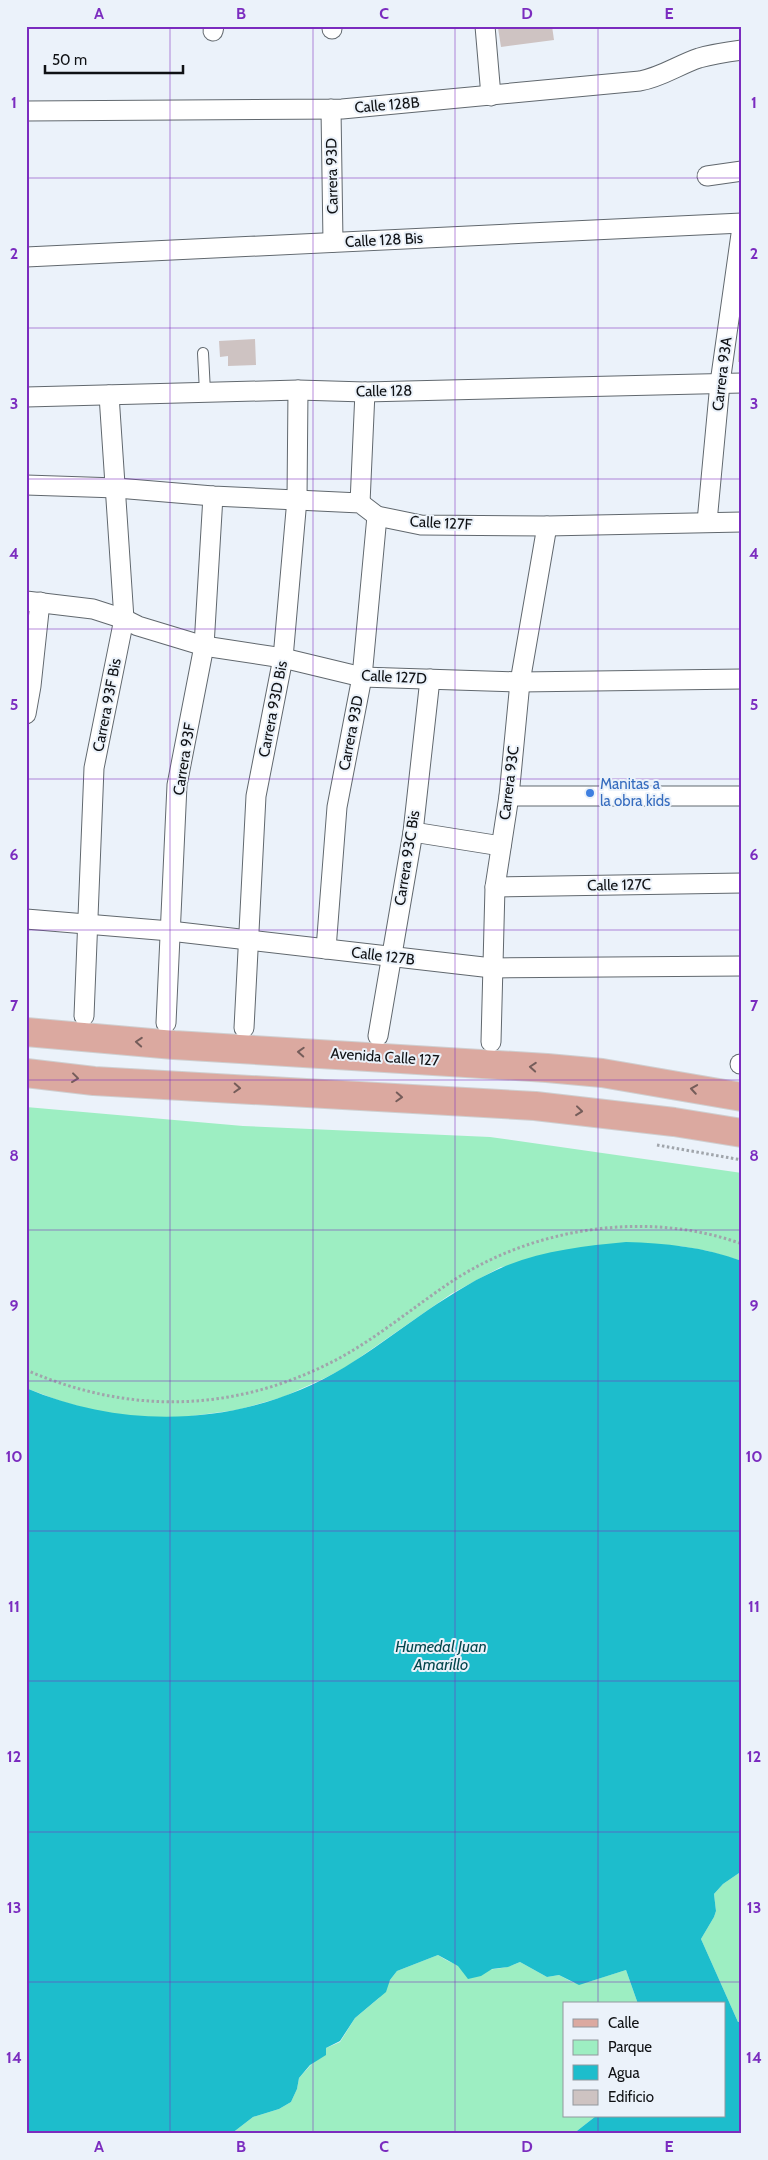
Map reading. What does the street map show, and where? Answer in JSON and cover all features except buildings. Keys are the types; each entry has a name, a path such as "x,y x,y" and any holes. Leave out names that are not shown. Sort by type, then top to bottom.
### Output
{"main road":[{"name":"Avenida Calle 127","path":"26,1032 174,1045 547,1068 602,1073 742,1097"},
{"path":"26,1073 94,1080 536,1106 674,1122 742,1133"}],"street":[{"path":"485,26 490,96"},
{"name":"Calle 128B","path":"26,111 331,109 490,96 640,82 657,78 697,59 742,50"},
{"name":"Carrera 93D","path":"331,109 333,242"},
{"path":"707,176 742,171"},
{"name":"Calle 128 Bis","path":"26,257 742,222"},
{"name":"Carrera 93A","path":"707,522 720,383 742,227"},
{"name":"Calle 128","path":"26,397 298,390 365,392 742,383"},
{"name":"Carrera 93D Bis","path":"244,1028 256,796 283,658 297,499 298,390"},
{"path":"26,485 117,488 213,496 360,503 365,392"},
{"name":"Carrera 93F Bis","path":"84,1016 86,924 94,768 124,619 117,488 109,394"},
{"name":"Carrera 93F","path":"166,1023 177,785 204,646 213,496"},
{"name":"Calle 127F","path":"360,503 377,516 421,525 547,526 742,522"},
{"name":"Carrera 93D","path":"326,949 337,807 362,677 377,516"},
{"name":"Carrera 93C","path":"490,1042 496,887 509,796 520,682 547,526"},
{"path":"26,714 33,601"},
{"name":"Calle 127D","path":"33,601 93,609 124,619 138,626 204,646 283,658 362,677 520,682 742,679"},
{"name":"Carrera 93C Bis","path":"378,1036 412,832 430,679"},
{"path":"509,796 742,796"},
{"path":"412,832 501,846"},
{"name":"Calle 127C","path":"496,887 742,883"},
{"name":"Calle 127B","path":"26,919 249,939 492,968 742,966"}],"lane":[{"path":"203,353 205,392"}],"path":[{"path":"26,1370 66,1386 104,1397 146,1402 214,1400 288,1381 330,1363 351,1351 456,1279 507,1252 593,1230 631,1226 686,1230 713,1235 742,1244"}],"green space":[{"path":"26,1107 243,1126 490,1137 742,1173 742,1261 708,1251 680,1246 501,1267 451,1294 346,1367 283,1397 237,1410 184,1417 141,1417 99,1412 60,1401 26,1388"},
{"path":"742,1871 742,2021 738,2022 701,1939 716,1911 714,1894 723,1884"},
{"path":"438,1955 457,1965 478,1969 500,1968 520,1962 547,1977 559,1975 574,1983 588,1982 626,1970 637,2002 563,2002 563,2118 593,2118 573,2134 231,2134 253,2117 279,2109 291,2102 297,2089 299,2078 326,2048 340,2042 355,2018 379,1998 397,1971"}],"water":[{"name":"Humedal Juan Amarillo","path":"626,1242 655,1243 713,1252 742,1261 742,1871 723,1884 714,1894 716,1911 701,1939 738,2022 742,2021 742,2134 573,2134 593,2118 726,2118 726,2002 637,2002 626,1970 579,1985 559,1975 547,1977 520,1962 508,1967 492,1969 481,1976 468,1979 458,1966 438,1955 397,1971 390,1980 386,1992 355,2018 340,2041 326,2048 326,2055 310,2065 299,2078 297,2089 291,2102 279,2109 253,2117 231,2134 26,2134 26,1388 65,1402 106,1412 147,1416 188,1416 229,1411 269,1401 308,1387 345,1367 440,1302 480,1278 531,1257 578,1248"}],"place":[{"name":"Manitas a la obra kids","path":"590,793"}]}
